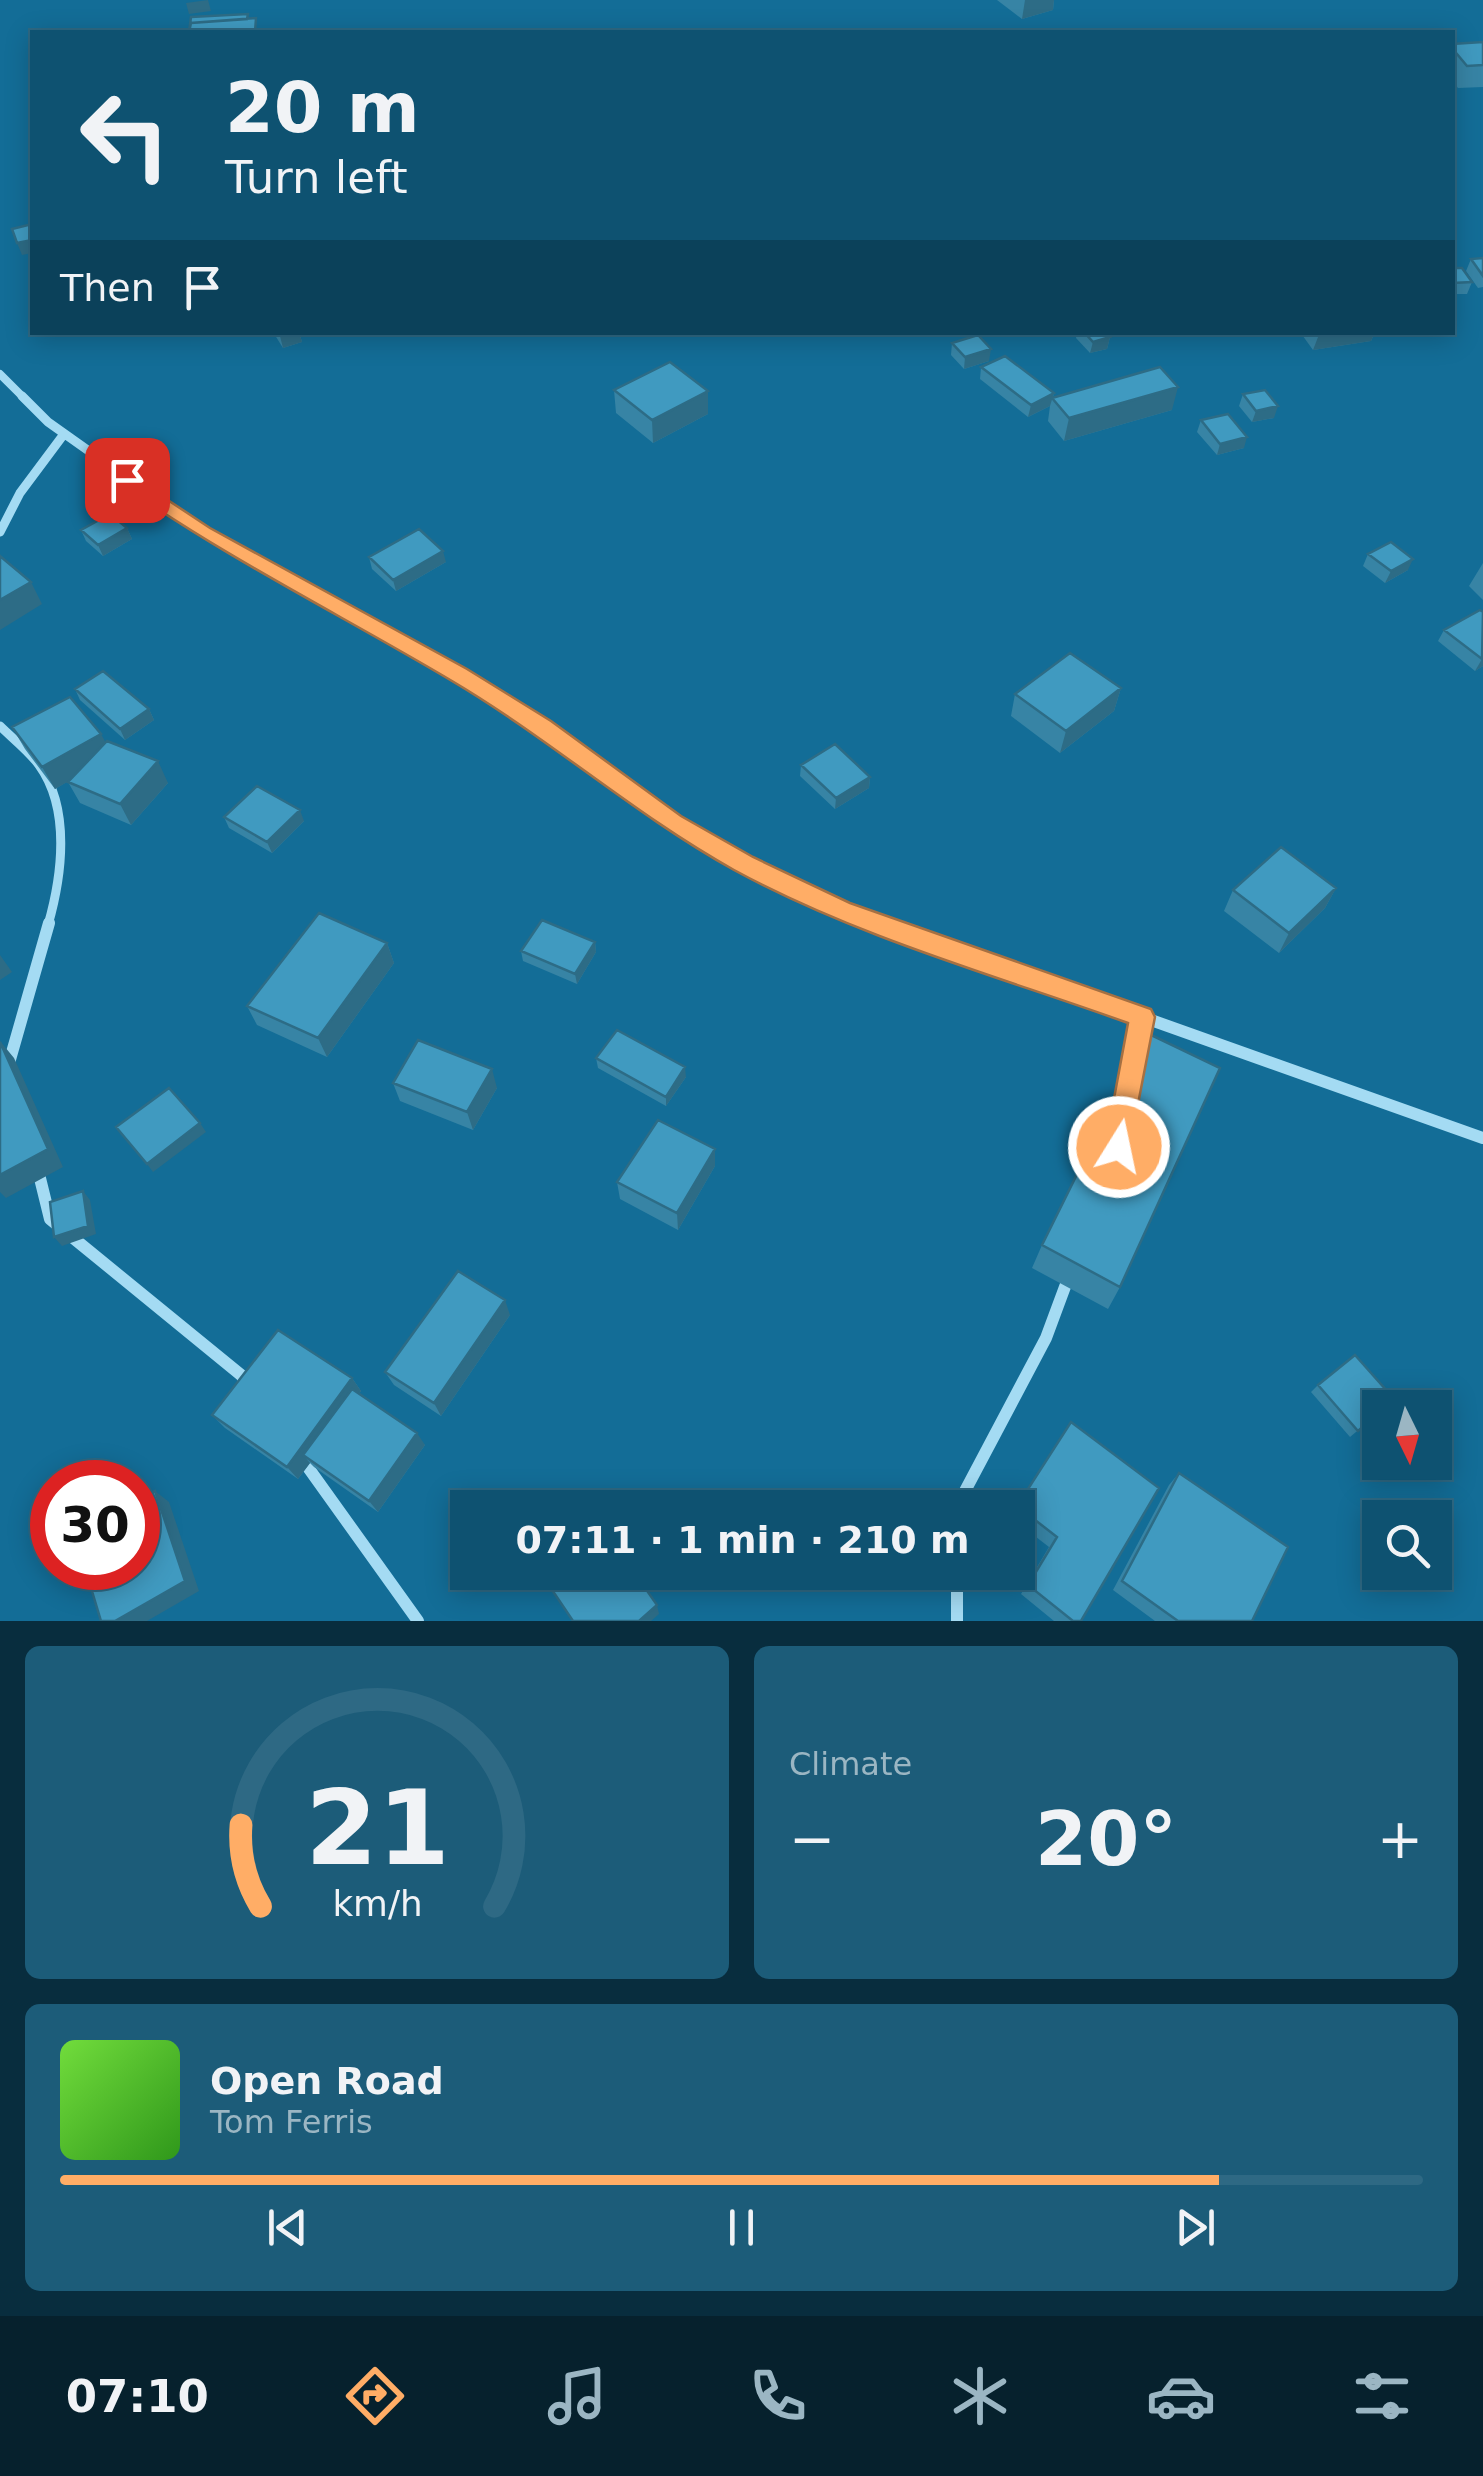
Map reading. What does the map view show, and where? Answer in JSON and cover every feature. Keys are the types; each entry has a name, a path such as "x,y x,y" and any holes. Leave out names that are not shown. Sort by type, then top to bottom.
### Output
{"street":[{"path":"0,374 64,434 203,532 544,727 673,822 744,864 842,910 1483,1138"},
{"path":"0,532 20,492 64,434"},
{"path":"0,726 42,768 59,811 61,874 16,1028 5,1080"},
{"path":"1129,1091 1142,1017"},
{"path":"25,1146 42,1175 50,1219 241,1374 252,1391"},
{"path":"966,1490 1046,1338 1072,1268"},
{"path":"287,1439 418,1621"},
{"path":"957,1590 957,1621"}],"building":[{"path":"248,14 247,19 191,23 189,30 191,17"},
{"path":"256,18 255,30 189,30 191,23"},
{"path":"1483,42 1483,65 1467,66 1455,52 1455,44"},
{"path":"30,224 30,240 17,243 12,229"},
{"path":"1483,258 1483,276 1471,259"},
{"path":"1455,268 1462,268 1472,282 1455,283"},
{"path":"978,335 991,349 965,357 952,343"},
{"path":"1087,335 1110,337 1093,342"},
{"path":"1005,356 1054,393 1031,405 981,367"},
{"path":"670,362 708,391 652,420 614,390"},
{"path":"1160,367 1178,387 1069,418 1052,398"},
{"path":"1265,390 1278,406 1256,411 1243,394"},
{"path":"1228,414 1247,437 1220,444 1201,420"},
{"path":"110,514 127,528 98,545 81,530"},
{"path":"419,529 443,551 393,580 369,557"},
{"path":"1391,542 1413,559 1391,571 1368,554"},
{"path":"0,556 31,582 0,600"},
{"path":"1480,610 1483,612 1482,659 1444,630"},
{"path":"1070,653 1121,688 1066,731 1015,694"},
{"path":"103,671 149,709 120,729 75,689"},
{"path":"70,697 101,734 42,767 12,727"},
{"path":"107,741 158,761 120,804 68,782"},
{"path":"835,744 870,777 836,798 801,765"},
{"path":"257,786 300,810 267,842 224,817"},
{"path":"1281,847 1336,888 1289,933 1233,890"},
{"path":"319,913 387,943 318,1038 247,1006"},
{"path":"542,920 595,942 575,974 521,951"},
{"path":"617,1030 685,1067 666,1097 596,1058"},
{"path":"1147,1033 1220,1068 1120,1287 1042,1245"},
{"path":"418,1040 492,1069 467,1112 393,1083"},
{"path":"0,1042 48,1149 0,1175"},
{"path":"169,1088 200,1123 147,1164 116,1127"},
{"path":"658,1120 715,1149 677,1213 617,1182"},
{"path":"83,1191 88,1226 54,1237 50,1202"},
{"path":"458,1271 505,1300 434,1403 385,1372"},
{"path":"278,1330 352,1378 287,1467 212,1415"},
{"path":"1355,1355 1386,1390 1362,1390 1362,1428 1358,1431 1318,1385"},
{"path":"352,1389 417,1433 369,1501 303,1455"},
{"path":"1071,1422 1159,1488 1081,1621 1073,1621 1034,1590 1035,1573 1057,1537 1035,1520 1035,1490 1027,1490"},
{"path":"1179,1473 1288,1547 1252,1621 1178,1621 1122,1581"},
{"path":"160,1506 185,1581 115,1621 101,1621 92,1590 160,1590"},
{"path":"552,1590 647,1590 657,1605 639,1621 573,1621"}],"route":[{"path":"127,480 203,532 544,727 673,822 744,864 842,910 1142,1017 1119,1147"}]}
